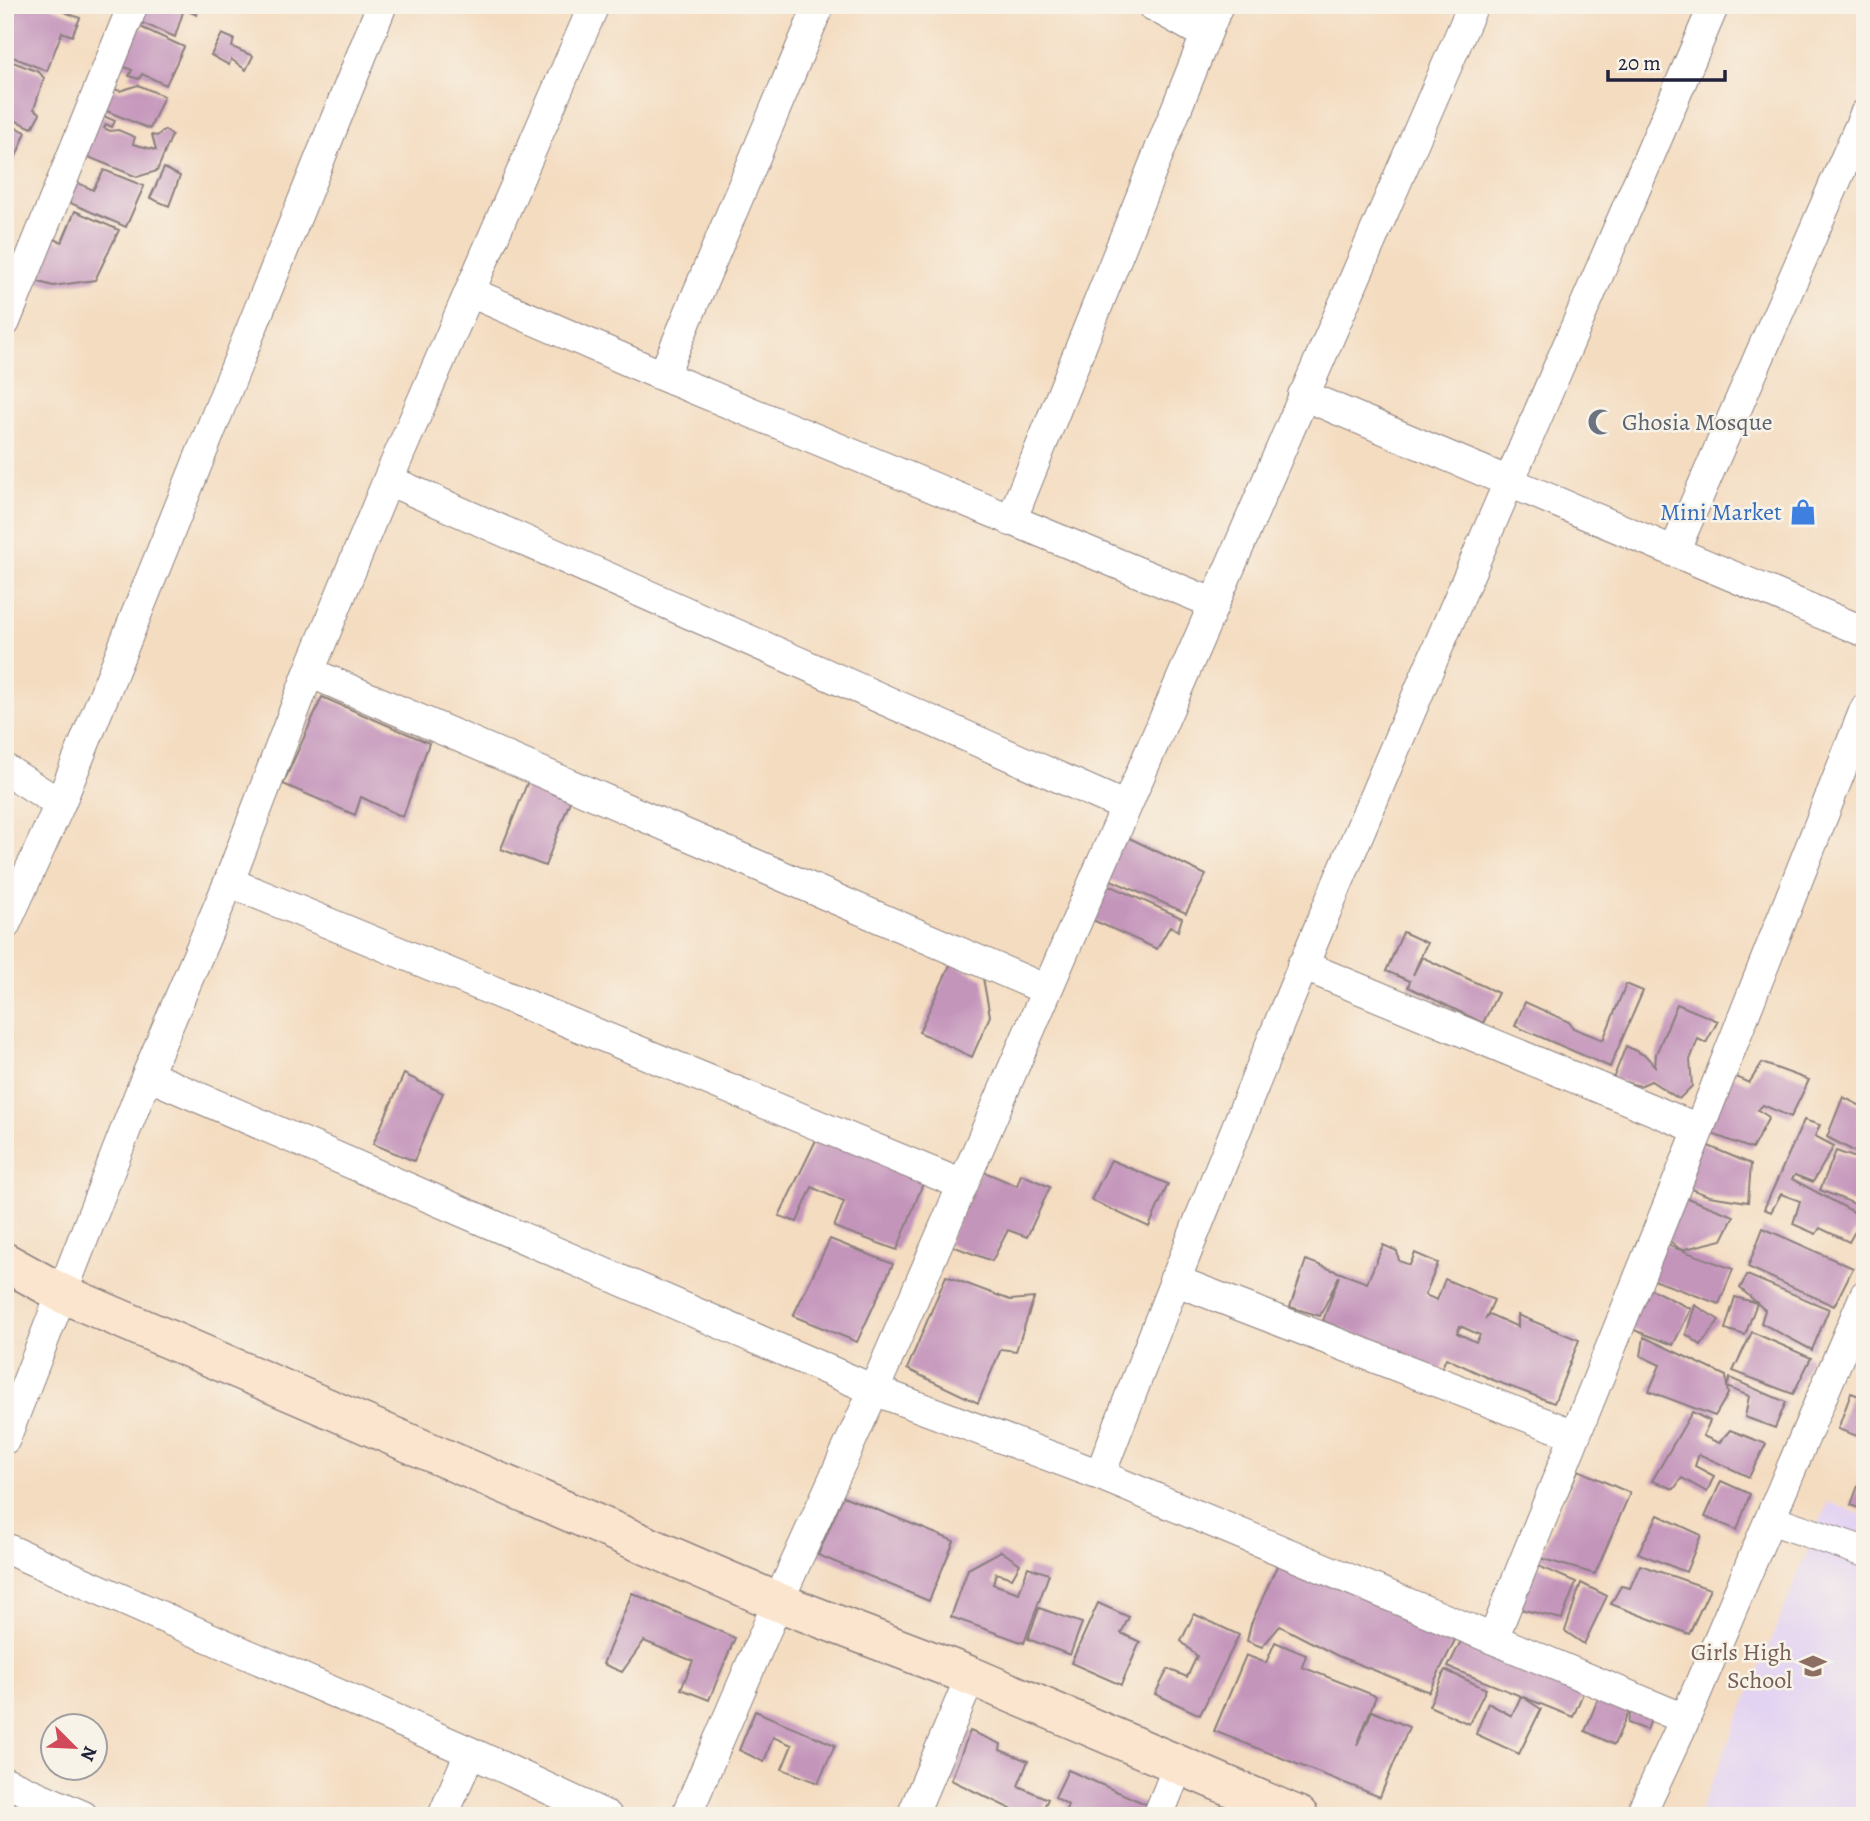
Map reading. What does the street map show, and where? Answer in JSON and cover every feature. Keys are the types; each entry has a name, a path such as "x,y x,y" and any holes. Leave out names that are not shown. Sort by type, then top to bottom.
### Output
{"main road":[{"path":"5,1262 61,1293 778,1602 971,1676 1299,1816"}],"street":[{"path":"5,322 133,5"},
{"path":"5,925 60,804 382,7 379,5"},
{"path":"5,1439 147,1075 229,882 309,672 388,480 594,5"},
{"path":"663,376 819,5"},
{"path":"1152,5 1206,35"},
{"path":"1011,521 1218,5"},
{"path":"687,1816 1473,5"},
{"path":"1100,1475 1174,1280 1302,965 1714,5"},
{"path":"1674,552 1865,114"},
{"path":"470,292 663,376 1213,603"},
{"path":"1303,395 1865,632"},
{"path":"388,480 1126,807"},
{"path":"309,672 1047,990"},
{"path":"1493,1639 1865,709"},
{"path":"5,769 60,804"},
{"path":"229,882 963,1185"},
{"path":"1302,965 1699,1129"},
{"path":"147,1075 874,1390 1100,1475 1685,1719"},
{"path":"1174,1280 1576,1435"},
{"path":"1640,1816 1685,1719 1863,1303"},
{"path":"1770,1518 1865,1552"},
{"path":"5,1548 470,1752 607,1816"},
{"path":"912,1816 971,1676"},
{"path":"443,1816 470,1752"},
{"path":"1158,1816 1179,1764"},
{"path":"5,1782 83,1816"}],"shaded area":[{"name":"Girls High School","path":"1828,1502 1865,1516 1865,1816 1698,1816"}],"building":[{"path":"5,5 46,5 80,18 72,36 62,32 47,71 5,54"},
{"path":"141,5 199,5 197,15 184,9 175,37 135,20"},
{"path":"134,24 184,47 166,85 142,74 139,79 129,76 132,70 115,63"},
{"path":"222,34 234,39 232,47 253,56 246,70 231,59 229,65 211,55"},
{"path":"5,59 39,72 44,78 34,109 40,113 32,128 5,116"},
{"path":"138,85 164,96 150,129 97,107 106,86 120,91"},
{"path":"97,113 115,121 112,127 106,124 104,128 135,137 133,144 156,150 152,135 157,136 164,130 172,135 157,171 137,177 81,154"},
{"path":"5,123 26,132 13,164 5,161"},
{"path":"164,168 180,176 169,206 150,198"},
{"path":"104,170 144,186 126,227 68,202 74,181 93,190"},
{"path":"75,211 119,230 95,280 53,286 32,280 48,237 62,242"},
{"path":"322,697 429,743 403,817 361,797 355,815 283,784"},
{"path":"528,781 570,801 545,866 501,849"},
{"path":"1121,834 1206,875 1186,913 1104,877"},
{"path":"1102,882 1182,918 1178,931 1170,926 1157,949 1086,917"},
{"path":"1403,932 1427,943 1413,975 1422,957 1498,993 1483,1023 1408,987 1410,981 1386,971"},
{"path":"951,963 983,978 990,1016 972,1057 919,1032"},
{"path":"1626,984 1643,991 1610,1067 1515,1026 1525,1002 1569,1022 1573,1028 1603,1040"},
{"path":"1677,1004 1718,1021 1706,1043 1698,1039 1690,1060 1692,1086 1679,1099 1651,1081 1640,1086 1613,1079 1626,1046 1646,1056 1655,1066 1656,1054"},
{"path":"1762,1063 1809,1080 1791,1117 1763,1105 1758,1110 1769,1117 1752,1149 1699,1129 1725,1072 1749,1083"},
{"path":"404,1074 443,1093 414,1161 373,1144"},
{"path":"1843,1097 1865,1108 1865,1157 1827,1137"},
{"path":"1804,1120 1820,1125 1815,1136 1834,1146 1813,1182 1795,1175 1792,1179 1863,1217 1849,1242 1820,1228 1816,1234 1793,1224 1800,1201 1781,1194 1771,1212 1764,1209"},
{"path":"819,1134 925,1178 897,1250 834,1227 844,1202 812,1187 797,1222 779,1216"},
{"path":"1699,1142 1751,1164 1748,1202 1709,1196 1683,1186"},
{"path":"1836,1151 1865,1161 1865,1208 1820,1190"},
{"path":"1111,1160 1168,1184 1149,1227 1091,1200"},
{"path":"980,1170 1017,1186 1021,1174 1050,1187 1027,1237 1008,1230 992,1261 947,1244"},
{"path":"1679,1195 1734,1216 1722,1240 1681,1250 1663,1236"},
{"path":"1763,1228 1853,1268 1834,1306 1748,1267"},
{"path":"830,1239 893,1264 857,1342 793,1316"},
{"path":"1662,1243 1733,1269 1719,1304 1648,1278"},
{"path":"1383,1245 1397,1251 1399,1261 1410,1265 1415,1253 1438,1263 1425,1295 1437,1300 1445,1279 1494,1300 1485,1320 1489,1314 1518,1327 1518,1315 1579,1340 1554,1403 1493,1380 1446,1358 1441,1370 1323,1321 1339,1276 1320,1316 1290,1307 1306,1260 1367,1283","holes":["1460,1326 1480,1335 1476,1342 1457,1333"]},
{"path":"1747,1275 1829,1309 1812,1350 1761,1323 1765,1310 1740,1288"},
{"path":"946,1276 1010,1300 1034,1298 1016,1351 1001,1349 978,1403 907,1369"},
{"path":"1643,1285 1691,1309 1673,1345 1626,1327"},
{"path":"1735,1297 1757,1303 1745,1335 1725,1329"},
{"path":"1695,1305 1719,1320 1701,1345 1686,1334"},
{"path":"1752,1332 1811,1358 1793,1394 1733,1371"},
{"path":"1644,1337 1726,1376 1728,1394 1715,1416 1649,1391 1660,1365 1641,1356"},
{"path":"1730,1378 1786,1402 1775,1428 1745,1417 1749,1396 1727,1387"},
{"path":"1851,1393 1865,1398 1865,1425 1860,1437 1838,1429"},
{"path":"1692,1412 1710,1421 1703,1436 1719,1443 1730,1430 1766,1444 1749,1477 1699,1454 1695,1466 1714,1476 1707,1492 1682,1478 1674,1489 1652,1481"},
{"path":"1578,1470 1630,1493 1595,1574 1540,1558"},
{"path":"1721,1481 1750,1494 1737,1530 1705,1517"},
{"path":"1859,1483 1865,1485 1865,1511 1851,1505"},
{"path":"843,1496 954,1541 929,1601 818,1555"},
{"path":"1658,1515 1701,1535 1686,1572 1638,1553"},
{"path":"1001,1551 1020,1564 1012,1578 996,1573 993,1584 1019,1593 1028,1567 1049,1574 1024,1643 951,1617 968,1569"},
{"path":"1280,1559 1459,1632 1429,1692 1338,1656 1280,1626 1262,1647 1247,1641 1251,1624"},
{"path":"1531,1563 1576,1582 1562,1619 1512,1607"},
{"path":"1640,1565 1710,1589 1689,1634 1611,1604 1621,1586 1630,1588"},
{"path":"1581,1583 1607,1596 1584,1644 1565,1631"},
{"path":"632,1593 735,1638 709,1700 681,1689 693,1661 644,1641 622,1672 603,1664"},
{"path":"1098,1603 1129,1617 1121,1633 1140,1642 1121,1685 1071,1663"},
{"path":"1039,1608 1082,1623 1070,1655 1028,1639"},
{"path":"1194,1614 1239,1635 1200,1715 1155,1694 1168,1669 1187,1677 1197,1656 1181,1641"},
{"path":"1465,1633 1586,1686 1573,1717 1448,1667"},
{"path":"1275,1642 1306,1655 1302,1667 1376,1696 1357,1745 1372,1711 1409,1727 1380,1797 1214,1731 1246,1655 1266,1663"},
{"path":"1445,1670 1486,1689 1469,1724 1429,1706"},
{"path":"1602,1689 1633,1702 1614,1745 1585,1731"},
{"path":"1521,1696 1541,1709 1519,1754 1476,1734 1488,1703 1512,1716"},
{"path":"1633,1702 1654,1712 1647,1730 1628,1723"},
{"path":"755,1711 835,1745 818,1783 782,1769 792,1745 773,1737 764,1762 739,1750"},
{"path":"970,1731 1001,1744 1000,1750 1028,1761 1018,1786 1048,1799 1040,1816 1025,1816 951,1780"},
{"path":"1068,1770 1148,1805 1143,1816 1063,1816 1068,1805 1055,1797"}],"place":[{"name":"Ghosia Mosque","path":"1601,422"},
{"name":"Mini Market","path":"1803,512"},
{"name":"Girls High School","path":"1813,1666"}]}
